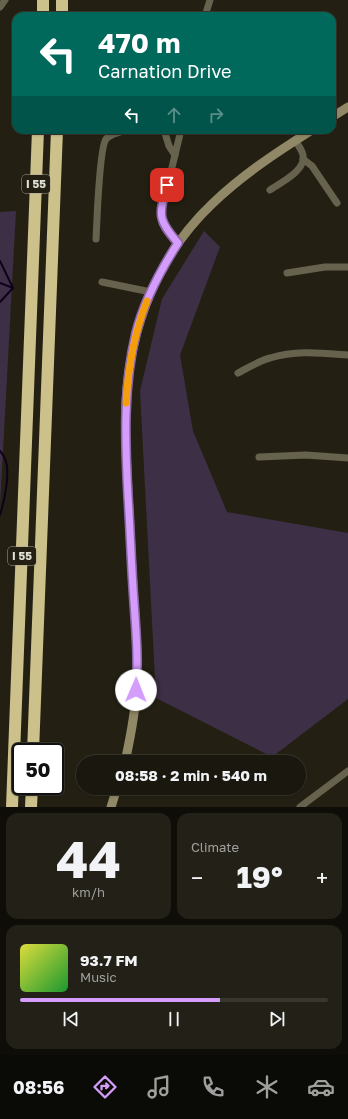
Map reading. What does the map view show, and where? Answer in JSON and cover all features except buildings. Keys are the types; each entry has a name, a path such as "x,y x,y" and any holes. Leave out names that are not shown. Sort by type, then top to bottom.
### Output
{"highway":[{"path":"43,0 43,12"},
{"path":"62,0 62,12"},
{"name":"I 55","path":"12,807 38,134"},
{"name":"I 55","path":"34,743 57,134"},
{"path":"31,807 32,795"}],"main road":[{"path":"336,114 348,107"},
{"path":"126,755 134,715 137,680 136,621 126,456 126,401 131,358 137,332 151,292 160,273 178,243 194,223 221,196 266,160 305,134"},
{"path":"111,807 115,795"}],"street":[{"path":"0,7 5,0"},
{"path":"206,12 210,0"},
{"path":"96,239 101,165 104,144 106,138 116,134"},
{"path":"165,134 169,146 175,154"},
{"path":"178,243 166,229 161,213 162,201 180,134"},
{"path":"270,190 296,173 302,165 303,154 295,140"},
{"path":"303,159 312,166 337,204"},
{"path":"287,273 325,267 348,267"},
{"path":"102,282 151,292"},
{"path":"238,373 259,362 284,354 311,352 348,355"},
{"path":"259,457 306,455 348,458"},
{"path":"300,807 348,771"}],"shaded area":[{"path":"16,211 0,506 0,212"},
{"path":"204,231 220,247 180,355 193,431 227,512 348,533 348,699 275,755 268,755 156,698 140,391 162,299"}],"waterway":[{"path":"0,261 13,288"},
{"path":"0,283 13,288"},
{"path":"0,302 13,288"},
{"path":"0,451 7,465 5,495 0,515"}],"slow traffic":[{"path":"126,403 131,358 137,332 147,301"}],"route":[{"path":"136,690 136,621 126,456 126,401 131,358 143,311 160,273 178,243 166,229 162,221 162,201 167,185"}]}
